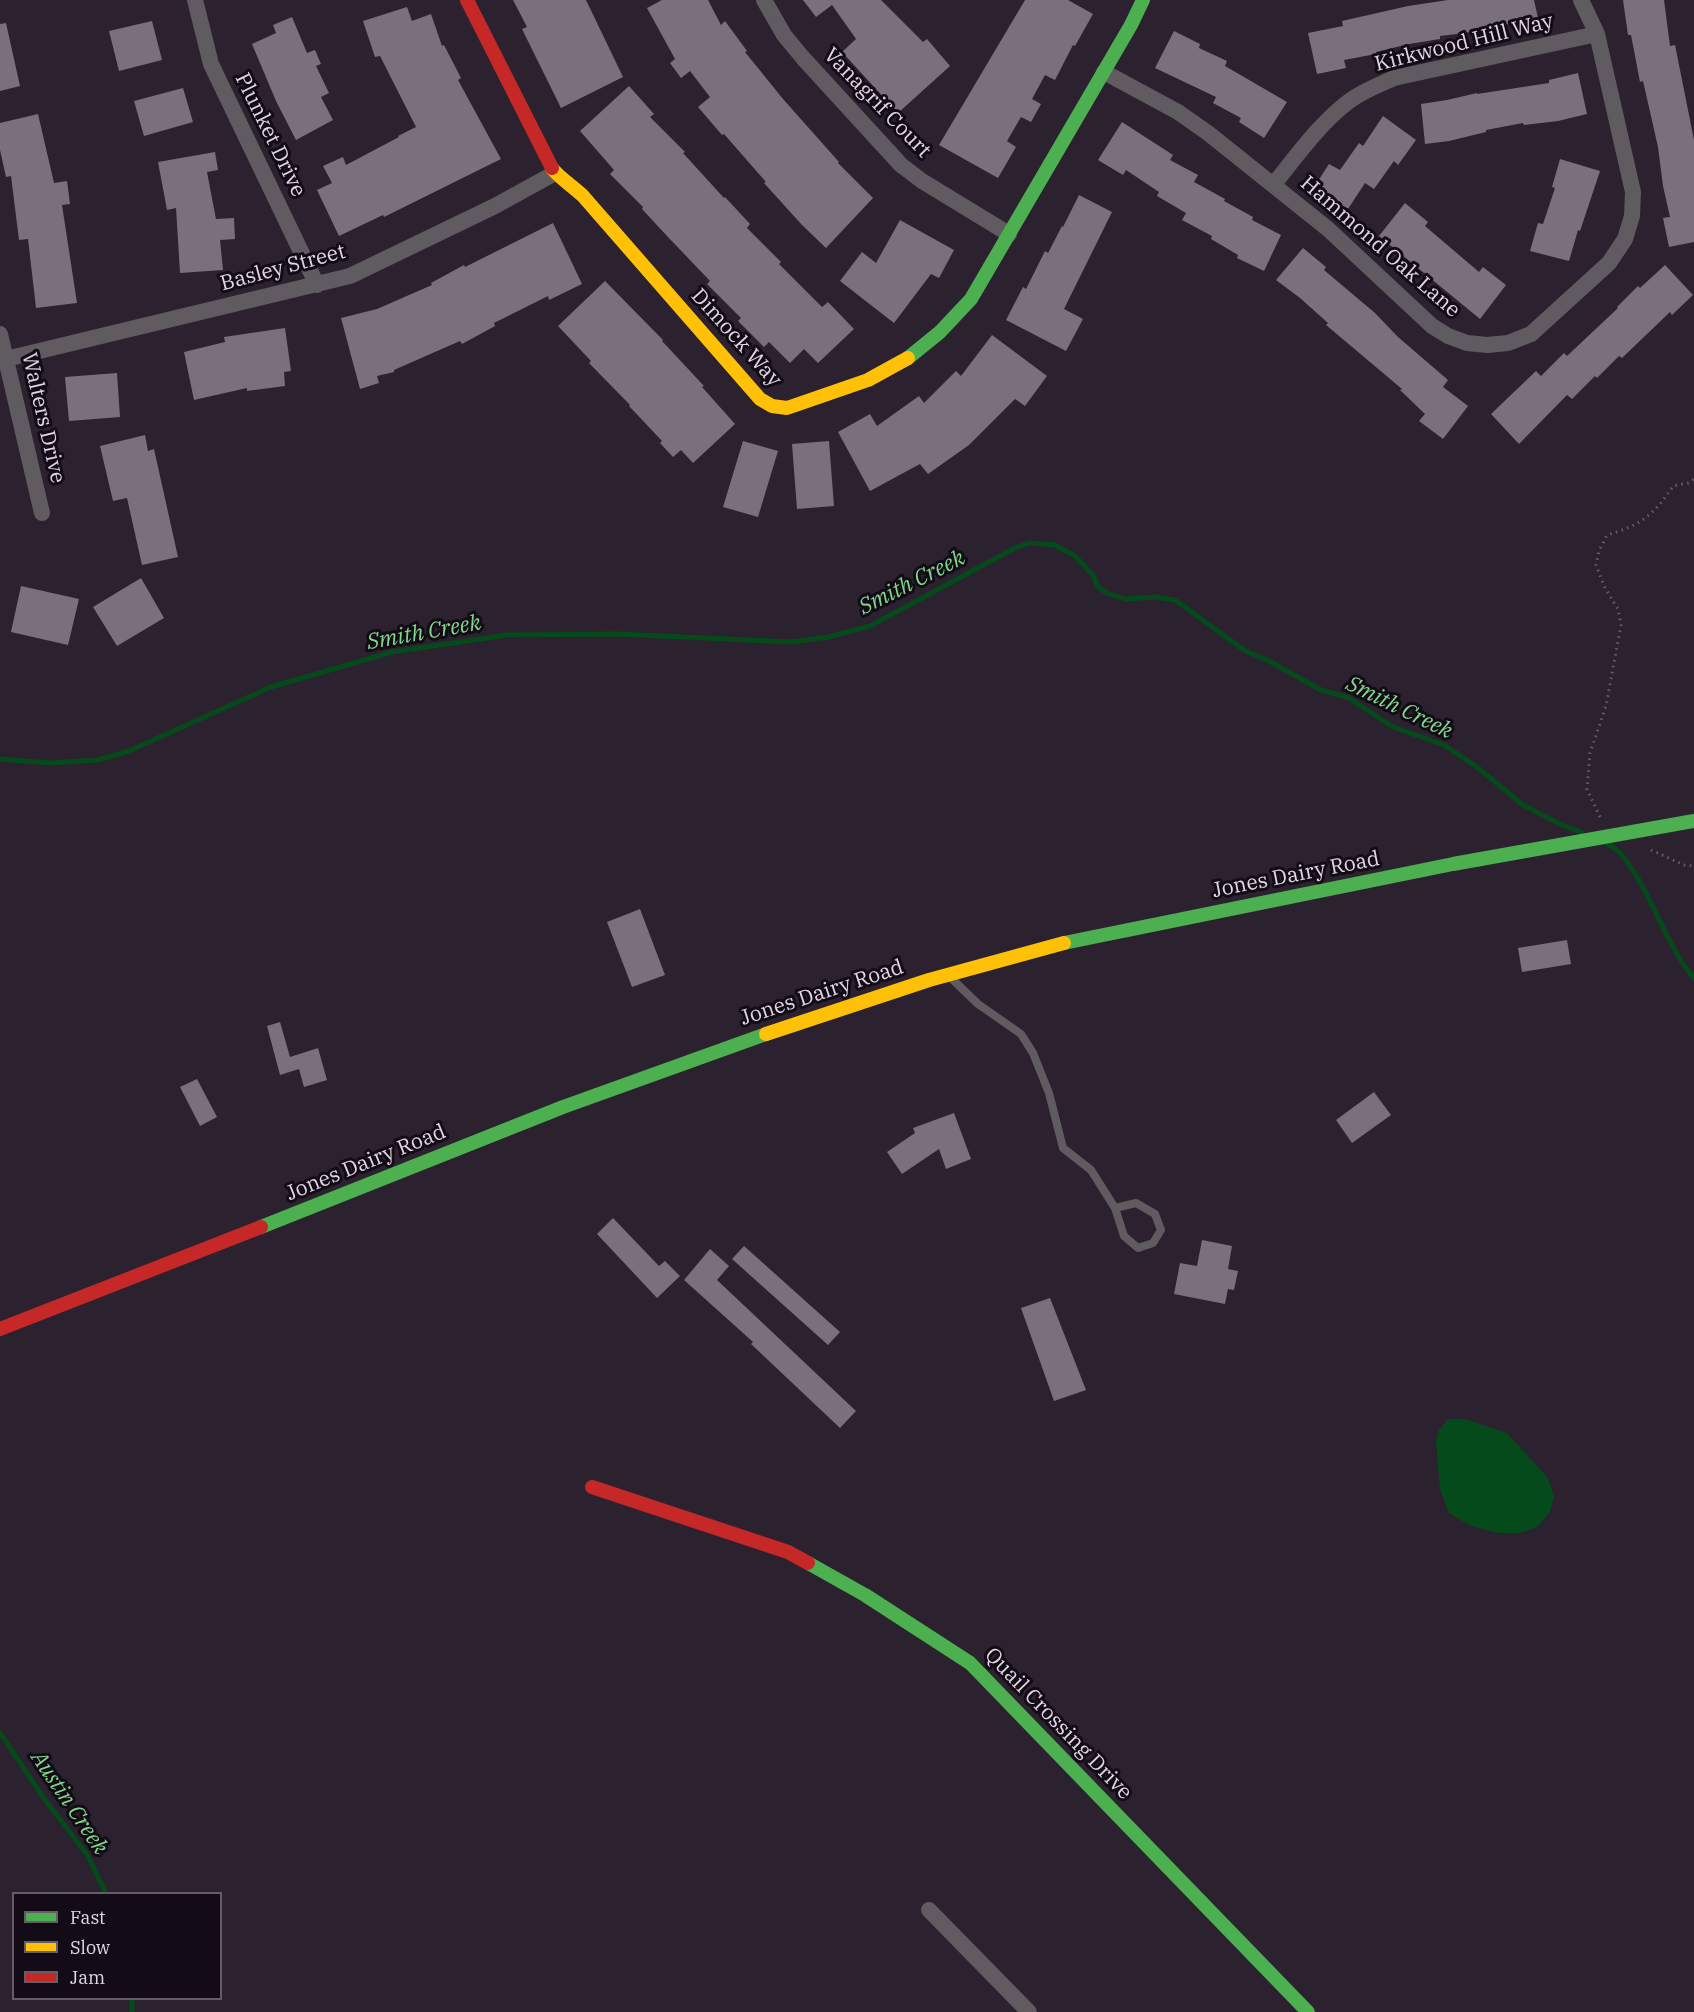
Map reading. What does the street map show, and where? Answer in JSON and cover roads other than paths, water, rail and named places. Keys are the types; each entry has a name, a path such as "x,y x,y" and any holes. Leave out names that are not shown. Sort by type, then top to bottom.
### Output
{"street":[{"name":"Plunket Drive","path":"195,0 211,64 317,285"},
{"name":"Dimock Way","path":"466,0 555,173 583,196 760,399 768,406 777,409 787,408 853,386 880,374 916,352 949,326 971,299 1104,72 1143,0"},
{"name":"Vanagrif Court","path":"764,0 784,35 803,58 901,165 922,181 1009,234"},
{"name":"Hammond Oak Lane","path":"1104,72 1178,112 1208,133 1328,229 1432,326 1448,336 1467,343 1508,344 1531,334 1609,263 1625,239 1632,216 1633,192 1598,34 1581,0"},
{"name":"Kirkwood Hill Way","path":"1273,185 1329,118 1350,100 1372,88 1394,78 1598,34"},
{"name":"Basley Street","path":"6,359 350,276 495,206 555,173"},
{"name":"Walters Drive","path":"0,334 42,513"},
{"name":"Jones Dairy Road","path":"0,1329 574,1103 804,1020 947,975 1046,947 1453,864 1694,821"},
{"name":"Quail Crossing Drive","path":"592,1487 788,1552 865,1595 970,1663 1308,2012"},
{"path":"929,1910 1029,2012"}],"lane":[{"path":"947,975 978,1004 1021,1034 1033,1053 1049,1094 1063,1148 1091,1170 1115,1208 1124,1236 1138,1248 1153,1243 1161,1230 1155,1214 1136,1203 1115,1208"}],"waterway":[{"name":"Smith Creek","path":"0,759 49,763 98,760 129,751 271,687 392,652 507,635 619,634 791,642 828,637 870,626 1015,548 1029,543 1055,545 1075,556 1093,575 1098,587 1107,593 1125,599 1156,597 1175,600 1244,650 1321,690 1349,698 1393,727 1444,745 1477,767 1523,805 1581,832"},
{"name":"Smith Creek","path":"1606,843 1619,852 1632,868 1674,949 1694,978"},
{"name":"Austin Creek","path":"0,1733 43,1797 88,1856 105,1892"},
{"name":"Austin Creek","path":"132,2000 132,2012"}]}
